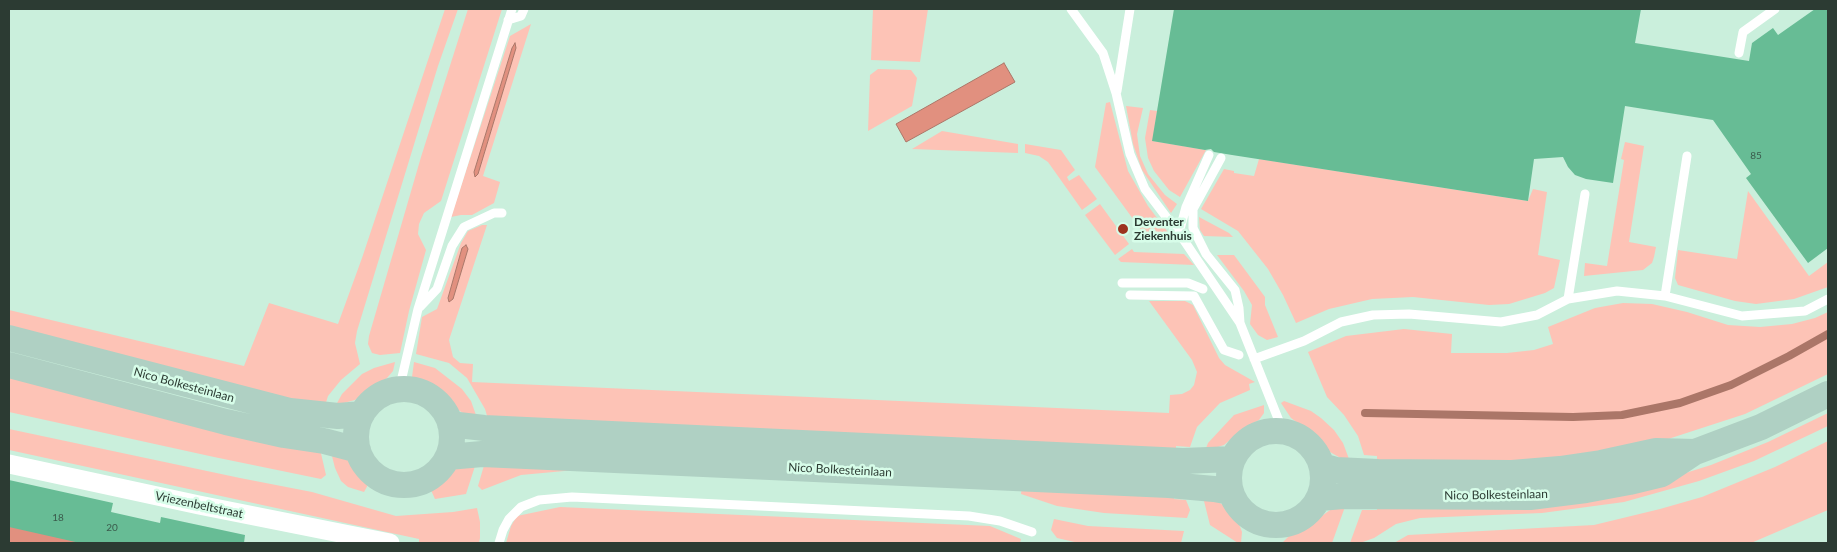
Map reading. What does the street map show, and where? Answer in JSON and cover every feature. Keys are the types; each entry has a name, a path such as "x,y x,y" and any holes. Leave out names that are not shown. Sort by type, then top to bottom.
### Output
{"street":[{"name":"Nico Bolkesteinlaan","path":"9,338 290,411 338,416 362,414"},
{"name":"Nico Bolkesteinlaan","path":"9,365 226,422 284,435 324,441 358,450"},
{"path":"400,390 412,390 425,394 445,412 450,424 452,440 448,457 440,469 429,478 415,484 401,485 386,482 374,474 364,463 358,450 356,438 362,414 369,405 378,398 400,390"},
{"name":"Nico Bolkesteinlaan","path":"1320,498 1343,496 1530,497 1630,482 1662,474 1695,452 1761,427 1828,394"},
{"name":"Nico Bolkesteinlaan","path":"450,424 484,428 1183,461 1233,459"},
{"path":"1273,431 1283,431 1294,434 1312,446 1322,466 1323,488 1320,498 1313,509 1303,518 1291,523 1266,524 1254,520 1244,513 1236,503 1231,492 1230,470 1233,459 1245,442 1273,431"},
{"name":"Nico Bolkesteinlaan","path":"1322,466 1336,470 1378,472 1512,473 1560,469 1656,452 1695,452"},
{"name":"Nico Bolkesteinlaan","path":"448,457 472,454 502,455 1169,485 1231,492"},
{"name":"Vriezenbeltstraat","path":"9,464 199,505 390,543"}],"lane":[{"path":"400,390 418,309 512,9"},
{"path":"508,20 521,16 524,9"},
{"path":"1071,9 1103,53 1116,93 1130,154 1145,189 1179,233 1240,323 1283,431"},
{"path":"1116,93 1130,9"},
{"path":"1740,53 1743,32 1775,9"},
{"path":"1179,233 1186,206 1209,155"},
{"path":"1665,296 1687,156"},
{"path":"1221,158 1193,209 1193,228 1206,254 1234,290 1239,308 1240,323"},
{"path":"1568,299 1585,194"},
{"path":"418,309 437,289 452,246 464,226 494,213 502,212"},
{"path":"1122,283 1188,283 1203,289"},
{"path":"1254,359 1304,341 1341,322 1373,315 1409,314 1501,322 1537,315 1568,299 1617,291 1665,296 1742,316 1805,311 1828,299"},
{"path":"1130,295 1194,296 1224,350 1240,355"},
{"path":"499,543 506,524 521,507 539,500 572,497 968,516 1000,521 1032,532"}],"shaded area":[{"path":"445,9 458,9 438,66 357,331 355,343 360,364 341,380 328,396 325,406 294,403 9,330 9,310 244,366 269,303 338,324"},
{"path":"468,9 502,9 441,201 424,213 419,224 418,234 426,250 409,311 400,353 380,355 372,353 368,344 369,336 421,157"},
{"path":"873,9 928,9 920,62 871,60"},
{"path":"531,24 483,176 500,182 494,203 472,215 451,217 510,36","holes":["515,44 516,48 478,174 476,176 474,172 512,48"]},
{"path":"515,43 516,48 478,174 475,177 474,172"},
{"path":"1004,63 1015,82 906,142 896,124"},
{"path":"878,69 911,70 917,78 912,106 868,131 870,75"},
{"path":"1110,102 1128,171 1148,206 1170,235 1144,234 1095,167 1106,103"},
{"path":"1126,106 1143,108 1137,134 1140,156 1148,174 1165,195 1177,204 1171,213 1142,170 1133,144"},
{"path":"1150,110 1157,111 1153,141 1206,150 1180,197 1169,190 1154,171 1148,158 1145,138"},
{"path":"942,131 1018,144 1018,153 912,149"},
{"path":"1625,142 1644,146 1629,242 1656,247 1654,257 1652,263 1643,270 1584,276 1585,263 1607,266 1624,160 1621,159"},
{"path":"1025,144 1061,150 1075,170 1067,177 1069,181 1079,175 1097,199 1082,210 1048,162 1039,156 1025,153"},
{"path":"1259,159 1528,201 1533,189 1547,192 1538,255 1560,260 1554,288 1545,293 1509,304 1489,305 1413,297 1372,299 1329,309 1296,323 1268,269 1238,231 1201,209 1224,169 1234,171 1234,173 1254,176"},
{"path":"1748,191 1809,276 1828,262 1828,287 1794,299 1756,304 1735,301 1678,285 1675,278 1678,250 1737,259"},
{"path":"1100,204 1129,244 1115,255 1085,215"},
{"path":"1199,217 1233,237 1204,236 1200,230"},
{"path":"482,225 487,225 449,340 453,357 460,363 473,364 472,382 1169,413 1170,395 1182,394 1190,390 1194,385 1197,372 1192,360 1149,301 1185,301 1193,305 1219,358 1225,365 1255,382 1249,384 1250,390 1220,403 1197,427 1190,447 1176,446 1176,452 488,419 485,409 467,378 449,363 416,354 422,317 437,309 461,243 468,231","holes":["466,245 468,249 453,299 449,301 448,298 462,248"]},
{"path":"466,245 468,249 453,299 449,302 448,298 462,248"},
{"path":"1132,249 1134,252 1184,254 1194,265 1121,262 1118,259"},
{"path":"1217,255 1234,255 1265,297 1265,305 1278,337 1267,340 1258,335 1250,324 1252,305"},
{"path":"1623,303 1652,304 1687,312 1728,325 1760,327 1792,324 1815,318 1828,312 1828,374 1745,414 1665,440 1543,462 1377,463 1377,456 1364,455 1358,436 1344,415 1327,397 1308,352 1346,336 1404,329 1452,334 1451,353 1507,353 1534,350 1553,344 1548,327 1595,308"},
{"path":"395,362 393,371 387,378 355,400 336,405 342,394 362,374 374,368"},
{"path":"414,362 435,368 462,389 471,401 477,418 453,407 443,394 432,386 415,381 412,377"},
{"path":"9,372 320,449 326,475 321,479 9,412"},
{"path":"1284,401 1311,411 1321,418 1334,430 1343,443 1349,459 1344,460 1330,452 1318,438 1291,418 1281,403"},
{"path":"1264,405 1264,413 1259,420 1244,428 1224,445 1205,451 1208,443 1234,415"},
{"path":"1828,413 1828,426 1754,461 1699,481 1624,502 1542,513 1420,518 1396,524 1374,538 1360,543 1350,543 1362,510 1377,510 1376,503 1660,481 1711,465 1768,442"},
{"path":"9,429 312,492 396,516 453,512 477,508 480,522 479,543 419,543 419,539 9,450"},
{"path":"1828,441 1828,510 1751,543 1394,543 1408,535 1594,525 1702,497 1775,467"},
{"path":"331,452 339,453 350,461 369,483 364,492 348,487 341,481"},
{"path":"485,462 575,470 521,475 482,490 478,486"},
{"path":"476,463 466,494 435,499 430,488 441,482 453,470"},
{"path":"1022,485 1174,492 1174,499 1186,500 1190,510 1187,518 1104,513 1057,506 1021,494"},
{"path":"1203,497 1214,499 1223,505 1239,524 1242,532 1241,543 1238,543 1210,525"},
{"path":"9,504 87,524 174,543 9,543"},
{"path":"1346,504 1332,543 1282,543 1291,534 1308,526 1337,505"},
{"path":"560,507 990,526 1021,539 1020,543 506,543 511,526 517,516"},
{"path":"1054,519 1088,526 1184,531 1181,543 1079,543 1057,538 1051,530"}],"building":[{"path":"1174,9 1641,9 1635,43 1749,61 1752,43 1773,28 1778,35 1815,9 1828,9 1828,248 1808,263 1746,178 1751,174 1713,120 1625,106 1613,183 1586,179 1575,175 1563,157 1534,159 1528,201 1152,141"},
{"path":"9,480 113,503 111,512 160,523 161,517 245,535 244,543 80,543 9,527"}],"waterway":[{"path":"1365,413 1573,417 1622,415 1680,403 1731,385 1828,334"}],"place":[{"name":"Deventer Ziekenhuis","path":"1123,229"}]}
